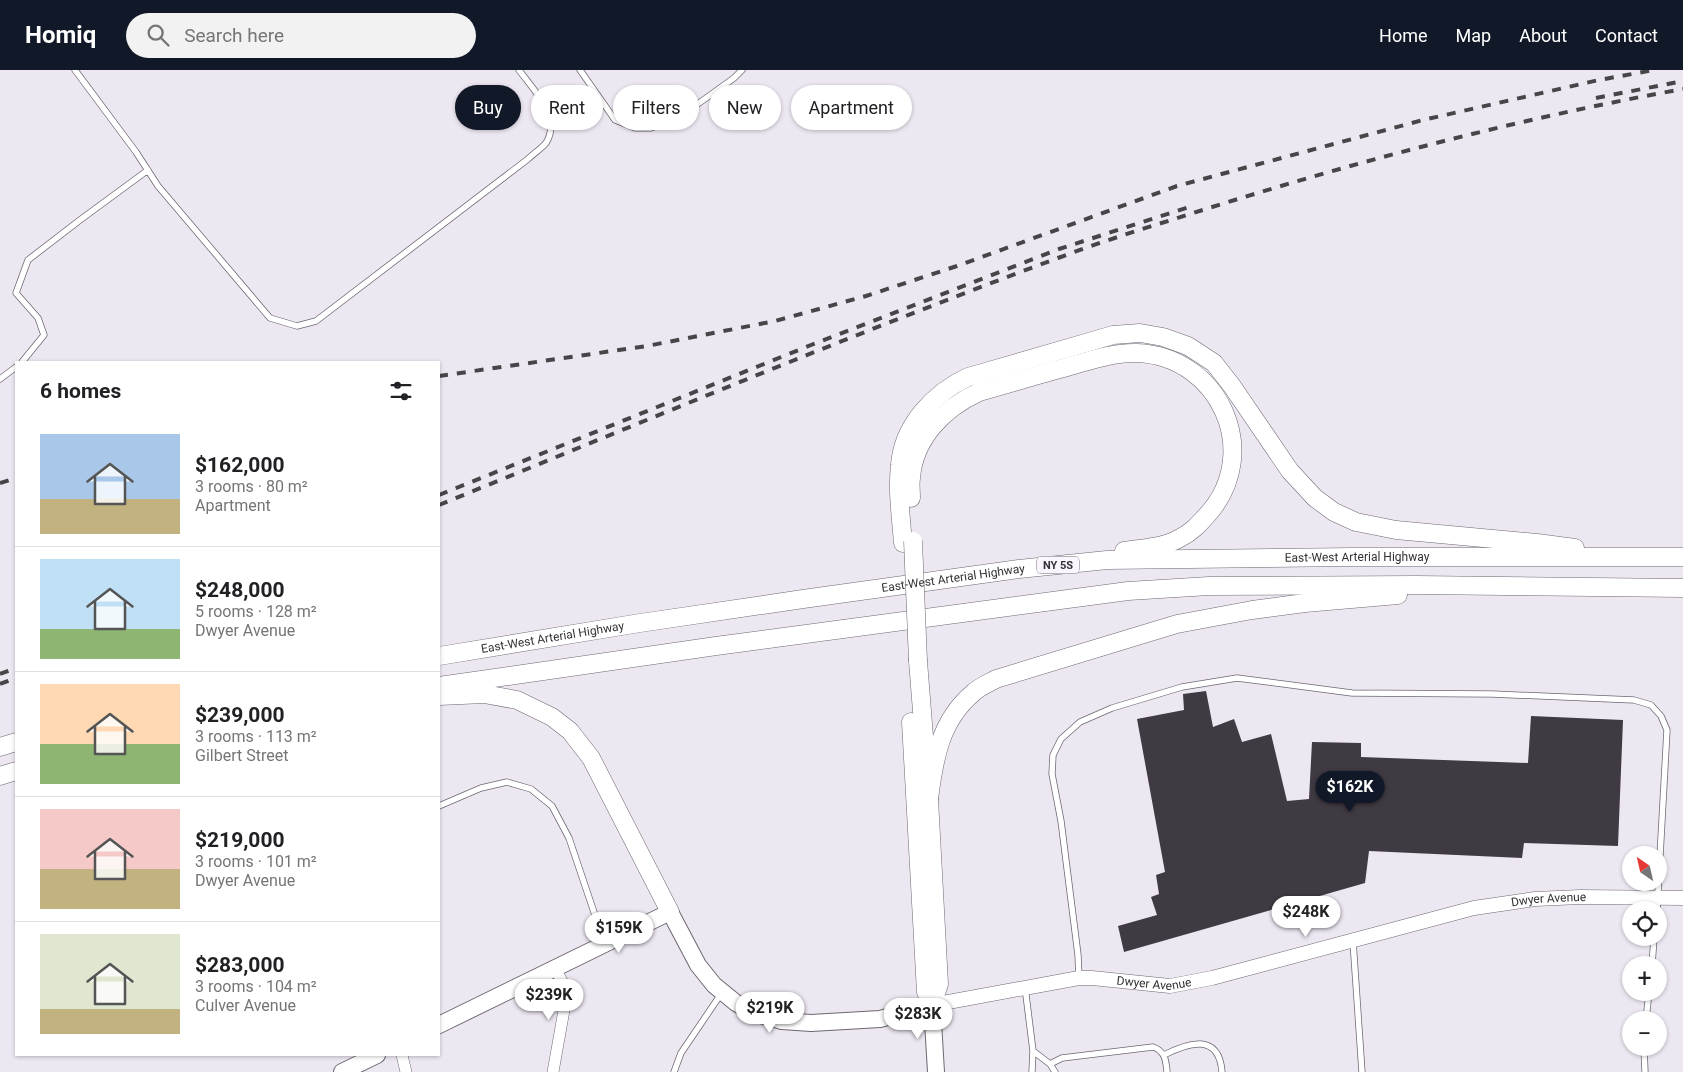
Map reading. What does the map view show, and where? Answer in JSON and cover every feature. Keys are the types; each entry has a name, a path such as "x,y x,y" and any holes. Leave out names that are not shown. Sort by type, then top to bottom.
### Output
{"main road":[{"path":"908,542 899,482 900,462 905,444 916,419 932,400 955,383 968,377 1113,335 1140,333 1163,337 1188,346 1214,363 1290,471 1315,498 1334,512 1356,522 1396,530 1537,542 1640,557"},
{"path":"936,1072 932,1005 926,992 908,542 911,477 916,456 926,434 942,415 965,398 988,389 1084,362 1121,354 1138,353 1161,357 1186,366 1200,377 1219,401 1229,421 1232,440 1232,464 1226,486 1214,506 1194,530 1179,539 1161,546 1102,554 1054,565"},
{"name":"East-West Arterial Highway","path":"440,656 793,600 1054,565 1107,560 1323,557 1683,557"},
{"path":"440,686 716,646 1128,591 1219,586 1417,585 1683,588"},
{"path":"929,799 939,741 953,715 973,693 996,679 1177,624 1252,610 1305,603 1505,586"},
{"path":"913,661 929,799 939,984 932,1005"},
{"path":"440,696 484,694 517,700 552,717 570,731 591,758 670,912 440,1025"},
{"path":"0,747 15,742"},
{"path":"0,776 15,771"},
{"name":"Dwyer Avenue","path":"670,912 698,965 714,985 736,1003 751,1012 782,1021 811,1023 880,1019 932,1005"},
{"path":"342,1072 375,1056"}],"street":[{"name":"Dwyer Avenue","path":"932,1005 1079,978 1170,986 1212,978 1474,908 1535,899 1580,897 1624,901"},
{"name":"Dwyer Avenue","path":"1667,902 1683,898"},
{"path":"553,1072 566,999 565,987 555,968"},
{"path":"402,1056 406,1072"}],"lane":[{"path":"75,70 158,186 270,318 297,326 316,321 546,143 551,127 547,110 520,70"},
{"path":"580,70 616,120 635,128 652,128 681,116 734,78 742,70"},
{"path":"23,361 44,334 38,318 16,293 28,260 148,170"},
{"path":"0,379 15,368"},
{"path":"1079,978 1078,955 1061,821 1052,774 1053,755 1061,739 1080,722 1112,708 1182,687 1237,678 1352,693 1532,695 1634,700 1651,705 1661,716 1667,730 1657,901"},
{"path":"440,806 481,788 507,782 531,789 552,806 569,838 604,944"},
{"path":"1353,941 1362,1072"},
{"path":"1025,988 1033,1051 1032,1072"},
{"path":"674,1072 681,1053 722,992"},
{"path":"1164,1055 1188,1044 1205,1044 1217,1054 1221,1061 1222,1072"},
{"path":"1050,1064 1062,1058 1153,1047 1159,1049 1164,1055 1166,1072"},
{"path":"1033,1051 1050,1064 1056,1072"},
{"path":"1644,1056 1645,1072"}],"building":[{"path":"1206,691 1213,727 1234,719 1242,742 1271,734 1287,801 1309,799 1312,742 1361,743 1361,757 1528,763 1531,716 1623,720 1618,846 1524,843 1522,858 1369,851 1365,883 1124,952 1118,926 1157,915 1151,897 1159,894 1156,875 1165,872 1137,719 1184,710 1183,694"}],"railway":[{"path":"440,376 647,346 775,321 866,296 957,266 1177,186 1423,120 1599,80 1654,70"},
{"path":"1596,98 1683,81"},
{"path":"440,505 825,348 980,287 1115,238 1385,156 1503,126 1683,89"},
{"path":"440,495 811,345 1059,249 1192,206"},
{"path":"0,483 15,478"},
{"path":"0,674 15,668"},
{"path":"0,684 15,678"}]}
